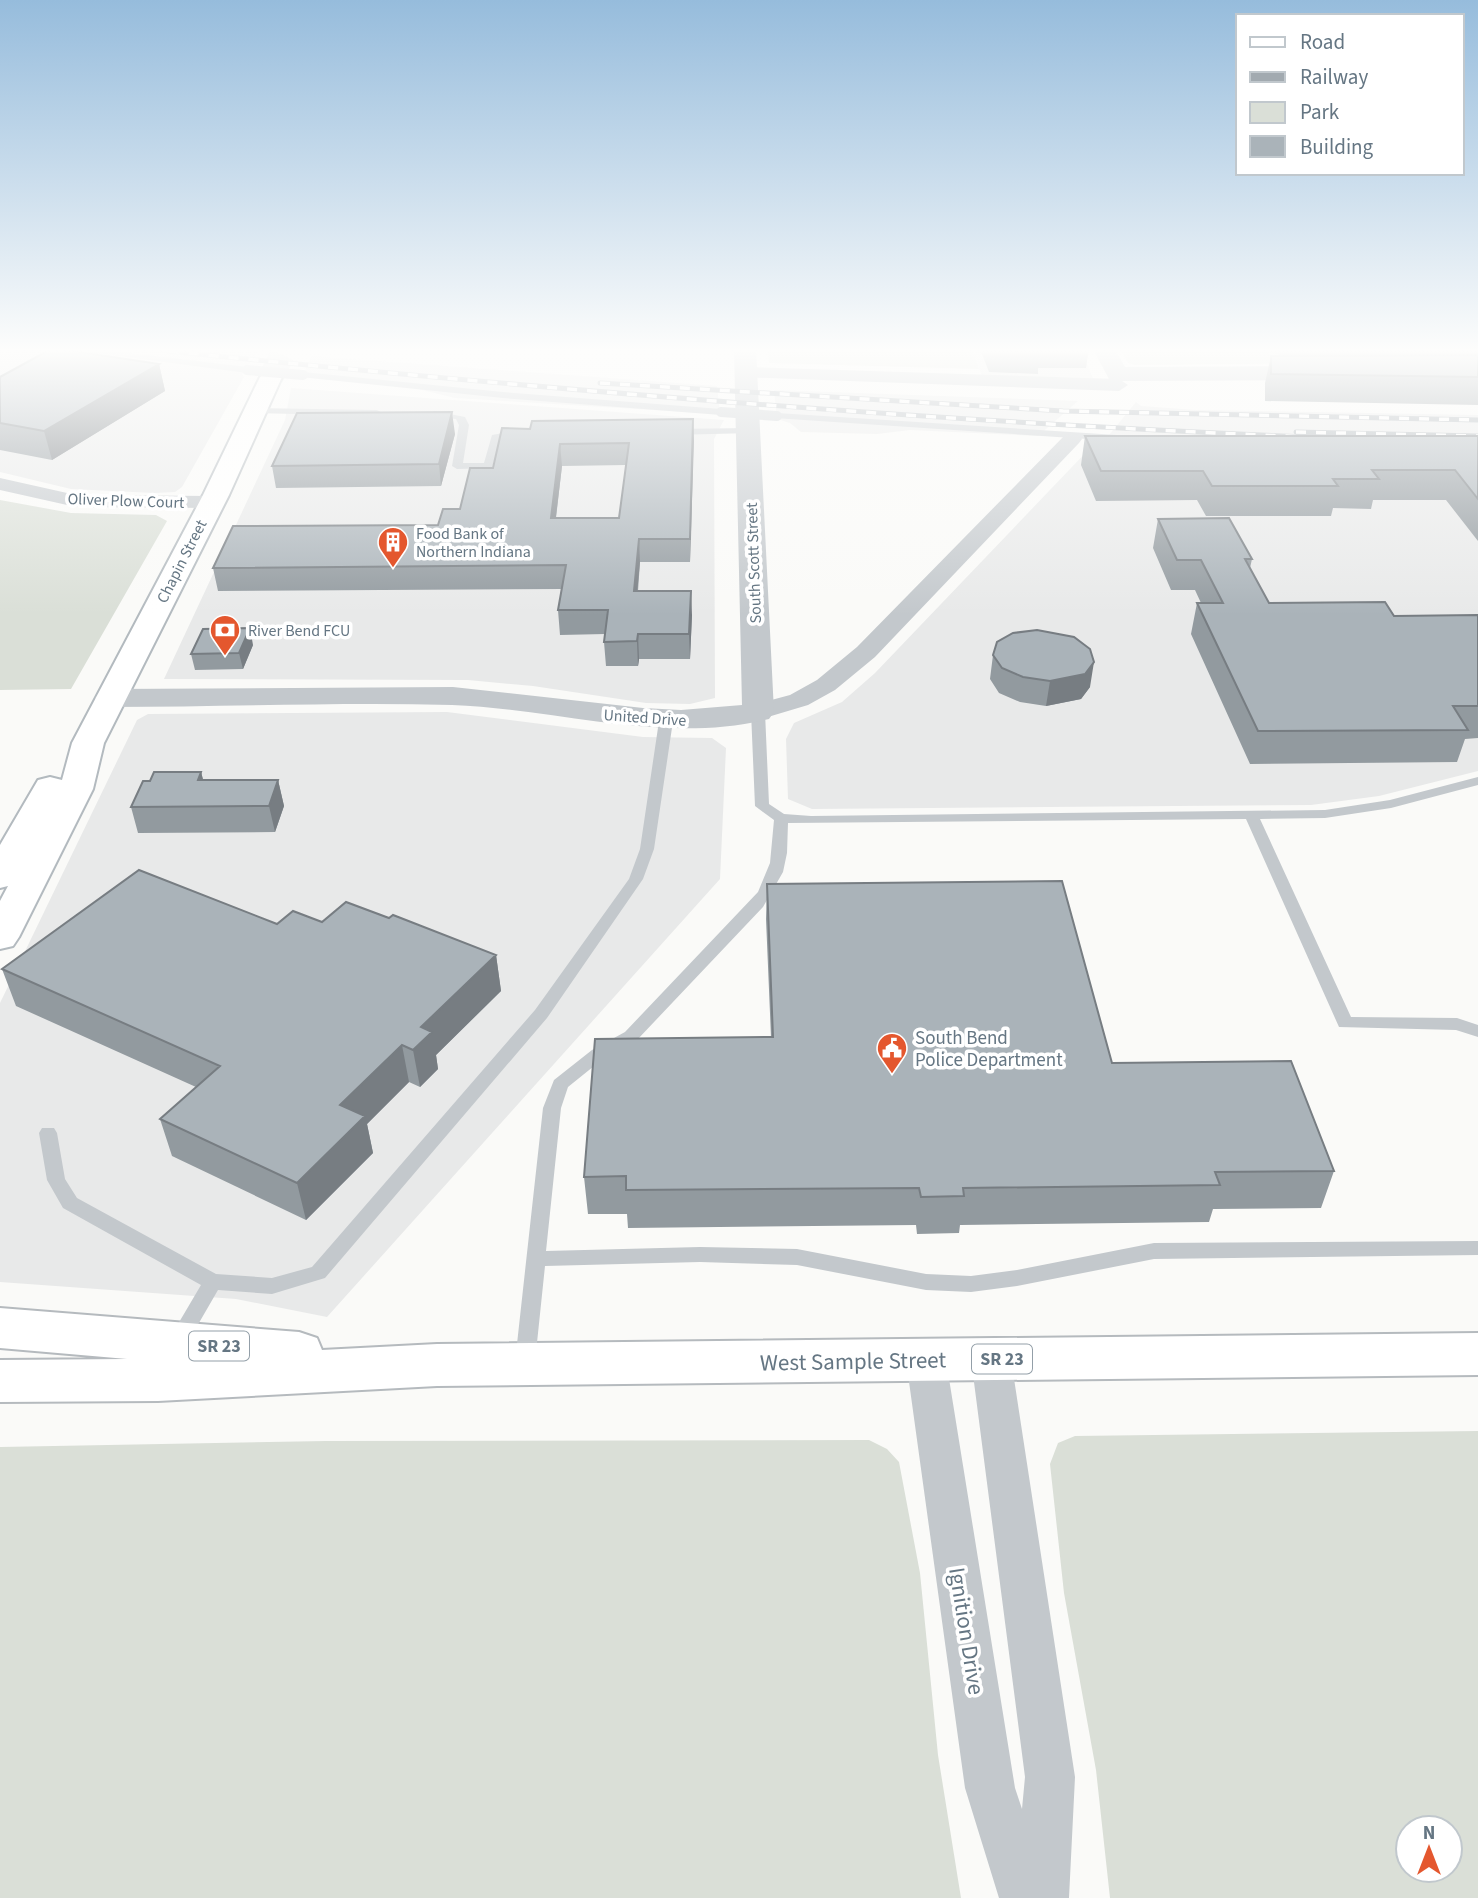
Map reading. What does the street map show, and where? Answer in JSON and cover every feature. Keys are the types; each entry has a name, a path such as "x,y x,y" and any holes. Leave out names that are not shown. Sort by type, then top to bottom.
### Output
{"main road":[{"name":"Chapin Street","path":"0,877 62,789 88,743 211,502 241,438"},
{"name":"Chapin Street","path":"0,937 62,789"},
{"name":"West Sample Street","path":"0,1328 437,1365"},
{"name":"West Sample Street","path":"0,1381 158,1380 437,1365 1478,1354"}],"street":[{"name":"South Scott Street","path":"749,438 758,712"},
{"name":"United Drive","path":"111,698 453,696 495,698 666,721 724,719 758,712 799,700 826,685 866,652 1072,439"},
{"name":"Oliver Plow Court","path":"0,484 76,501 211,502"},
{"path":"991,1359 1050,1777 1042,1898"},
{"name":"Ignition Drive","path":"926,1360 990,1788 1026,1898"}],"lane":[{"path":"462,438 457,466 462,468 488,466 496,438"},
{"path":"1111,438 1129,440"},
{"path":"758,712 762,806 781,818 811,820 1325,814 1370,808 1478,781"},
{"path":"48,1133 56,1180 70,1203 213,1282 272,1286 318,1273 541,1014 636,879 647,849 666,721"},
{"path":"1251,816 1345,1023 1457,1024 1478,1031"},
{"path":"525,1364 552,1108 560,1084 598,1054 631,1036 758,904 774,880 780,856 781,818"},
{"path":"536,1259 801,1257 913,1281 968,1285 1031,1278 1113,1255 1154,1251 1478,1248"},
{"path":"177,1342 213,1282"}],"shaded area":[{"path":"0,438 210,438 182,487 175,492 71,489 0,472"},
{"path":"277,438 715,438 715,698 690,704 646,703 533,686 468,680 164,679"},
{"path":"1107,438 1478,438 1478,450 1105,440"},
{"path":"1092,446 1478,452 1478,771 1379,796 1311,805 812,809 788,799 786,739 794,723 842,702 875,673"},
{"path":"447,712 643,737 712,738 726,748 720,879 327,1317 236,1299 0,1282 0,1003 137,720 148,714"}],"green space":[{"path":"0,500 71,513 156,515 167,521 71,689 0,690"},
{"path":"1478,1431 1478,1898 1110,1898 1096,1770 1064,1593 1050,1464 1058,1443 1075,1436"},
{"path":"869,1440 887,1449 899,1462 920,1573 938,1755 961,1898 0,1898 0,1447 326,1441"}],"building":[{"path":"285,438 446,438 439,464 272,466"},
{"path":"500,438 693,438 690,539 639,539 634,591 691,591 689,634 638,634 637,641 604,642 608,610 558,610 566,565 213,568 233,526 438,525 443,509 460,509 470,468 493,468","holes":["629,443 619,518 551,518 560,444"]},
{"path":"1086,438 1478,438 1478,499 1455,470 1372,470 1379,479 1333,479 1338,486 1212,486 1203,471 1101,471"},
{"path":"1229,518 1252,559 1245,559 1269,603 1385,602 1394,616 1478,615 1478,706 1453,706 1468,730 1258,731 1197,603 1223,603 1201,560 1177,560 1158,519"},
{"path":"250,628 239,653 191,654 203,629"},
{"path":"1037,630 1074,637 1090,649 1094,662 1085,674 1050,681 1023,677 1002,668 993,655 997,642 1013,633"},
{"path":"154,772 201,772 198,780 278,780 269,806 131,807 143,781 150,781"},
{"path":"139,870 277,924 293,911 322,922 346,902 389,918 393,915 496,955 421,1027 432,1032 413,1050 402,1045 340,1105 365,1116 297,1183 160,1119 220,1066 2,969"},
{"name":"South Bend Police Department","path":"1062,881 1112,1063 1291,1061 1334,1171 1215,1172 1220,1185 963,1188 964,1196 921,1197 919,1188 626,1190 626,1176 584,1177 595,1039 773,1037 767,884"}],"place":[{"name":"Food Bank of Northern Indiana","path":"393,569"},
{"name":"River Bend FCU","path":"225,657"},
{"name":"South Bend Police Department","path":"892,1075"}]}
